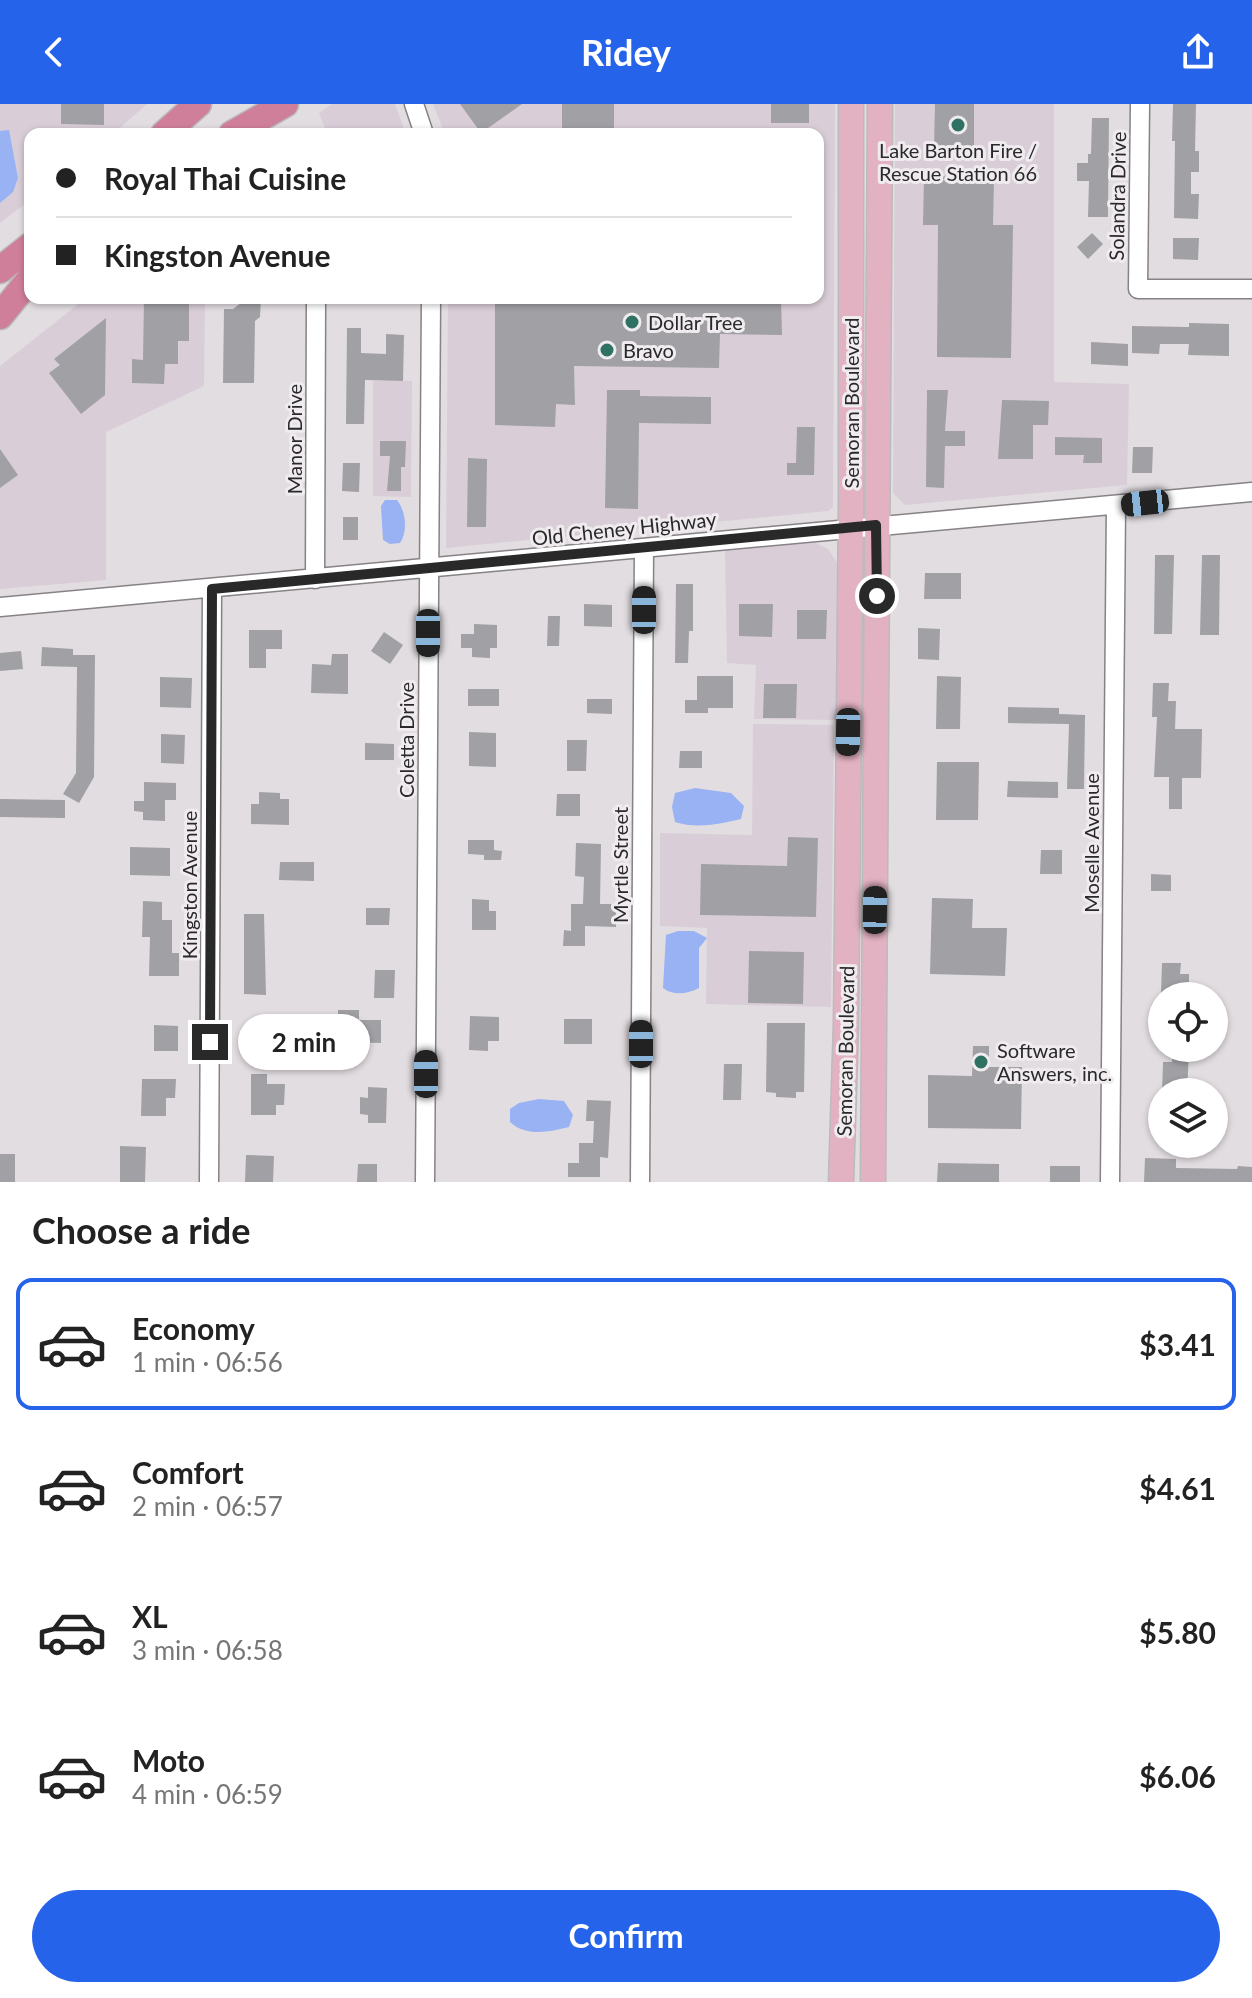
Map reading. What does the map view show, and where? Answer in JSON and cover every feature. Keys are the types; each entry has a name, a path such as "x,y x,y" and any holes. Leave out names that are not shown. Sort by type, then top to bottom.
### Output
{"highway":[{"path":"171,128 198,104"},
{"path":"221,128 249,104"},
{"path":"243,128 285,104"},
{"path":"0,270 24,251"},
{"path":"0,317 24,287"},
{"path":"0,317 24,297"}],"main road":[{"name":"Semoran Boulevard","path":"841,1182 851,528 851,104"},
{"name":"Semoran Boulevard","path":"873,1182 880,104"},
{"path":"850,138 866,169 865,298 879,322"},
{"path":"847,822 864,848 863,943 874,969"},
{"path":"844,1135 856,1182"}],"street":[{"path":"414,104 422,128"},
{"name":"Solandra Drive","path":"1140,104 1138,289 1252,289"},
{"name":"Manor Drive","path":"315,579 316,304"},
{"name":"Coletta Drive","path":"425,1182 431,304"},
{"name":"Old Cheney Highway","path":"0,607 1252,492"},
{"name":"Moselle Avenue","path":"1110,1182 1116,505"},
{"name":"Myrtle Street","path":"640,1182 644,548"},
{"name":"Kingston Avenue","path":"209,1182 212,589"}],"shaded area":[{"path":"0,104 147,104 120,128 24,128 24,205 0,223"},
{"path":"332,104 395,104 404,128 325,128 319,113"},
{"path":"433,104 835,104 833,507 828,511 446,548 448,304 824,304 824,128 443,128"},
{"path":"895,104 1054,104 1054,382 1129,384 1127,485 905,505 893,493"},
{"path":"78,304 205,304 204,386 106,432 106,580 0,589 0,366"},
{"path":"373,381 412,381 411,497 373,496"},
{"path":"814,542 828,549 838,564 838,720 754,719 756,665 727,663 725,550"},
{"path":"753,724 834,725 831,1007 706,1004 707,928 660,926 660,833 752,835"}],"water":[{"path":"9,130 18,178 13,192 0,203 0,131"},
{"path":"385,500 397,500 402,510 405,527 400,543 390,544 383,540 381,506"},
{"path":"695,788 731,793 744,806 741,819 700,825 675,822 672,807 675,793"},
{"path":"694,931 707,938 699,948 699,988 690,992 671,992 663,988 666,935"},
{"path":"539,1099 564,1101 573,1115 569,1127 546,1132 530,1131 510,1122 510,1109 519,1103"}],"building":[{"path":"61,104 104,104 104,125 61,124"},
{"path":"460,104 522,104 488,128 477,128"},
{"path":"562,104 614,104 614,128 562,128"},
{"path":"771,104 809,104 809,123 771,123"},
{"path":"935,104 974,104 974,148 934,148"},
{"path":"1173,104 1196,104 1195,151 1199,151 1199,172 1191,172 1191,194 1199,194 1198,219 1174,218"},
{"path":"1092,118 1109,118 1108,217 1088,217 1089,181 1077,181 1077,163 1088,163 1088,154 1091,154"},
{"path":"924,176 994,177 993,225 1013,225 1011,358 937,357 938,225 923,225"},
{"path":"1092,233 1103,244 1088,259 1077,247"},
{"path":"1173,238 1199,238 1198,260 1173,259"},
{"path":"144,304 189,304 189,341 178,341 178,364 165,364 164,384 132,383 132,359 143,360"},
{"path":"240,304 261,304 260,317 255,321 254,383 223,383 224,309 233,309"},
{"name":"Bravo","path":"495,304 781,304 782,335 720,334 719,368 574,366 575,405 556,404 555,427 495,425"},
{"path":"106,318 105,395 81,414 49,373 60,365 54,359"},
{"path":"1189,323 1229,324 1229,356 1188,355 1189,344 1160,344 1159,354 1132,353 1132,326 1189,327"},
{"path":"347,328 361,328 361,353 386,354 386,334 404,335 403,381 365,380 364,424 346,424"},
{"path":"1091,342 1128,344 1128,366 1091,364"},
{"path":"607,390 640,390 640,396 711,397 711,424 639,423 638,509 605,508"},
{"path":"927,390 948,390 945,431 965,431 965,446 945,446 944,488 926,487"},
{"path":"1002,400 1049,401 1048,425 1033,425 1033,459 998,459"},
{"path":"797,427 815,427 814,475 787,475 787,463 796,463"},
{"path":"1055,437 1102,438 1102,463 1083,463 1084,455 1055,455"},
{"path":"380,441 406,441 401,491 387,491 390,456 380,456"},
{"path":"1133,447 1153,447 1152,473 1132,473"},
{"path":"0,449 18,475 0,488"},
{"path":"468,458 487,459 486,527 467,527"},
{"path":"343,463 360,463 359,492 342,491"},
{"path":"343,517 358,517 358,540 343,540"},
{"path":"1155,555 1174,555 1172,634 1154,634"},
{"path":"1202,555 1220,555 1219,635 1200,635"},
{"path":"925,573 961,573 961,599 924,599"},
{"path":"676,584 693,584 693,631 689,631 688,663 675,663"},
{"path":"584,604 612,605 612,627 584,626"},
{"path":"739,604 773,604 772,637 739,636"},
{"path":"797,610 827,610 826,639 797,639"},
{"path":"548,616 560,616 559,646 547,646"},
{"path":"474,624 497,625 497,648 490,648 490,658 472,657 472,648 461,648 461,634 474,634"},
{"path":"918,628 940,629 939,660 918,659"},
{"path":"249,630 282,630 282,649 266,649 266,668 249,668"},
{"path":"384,632 403,645 390,664 371,651"},
{"path":"42,647 73,649 73,655 95,655 94,777 79,803 63,794 76,773 77,667 41,666"},
{"path":"21,651 23,669 0,671 0,653"},
{"path":"332,654 348,654 348,694 311,693 312,664 331,665"},
{"path":"697,676 733,676 733,708 708,708 708,713 685,713 685,700 697,700"},
{"path":"937,676 961,677 960,729 936,729"},
{"path":"160,677 192,678 191,708 160,707"},
{"path":"1153,683 1169,683 1168,701 1176,701 1175,729 1202,729 1201,778 1182,778 1182,809 1169,809 1169,777 1154,777 1157,717 1152,717"},
{"path":"764,684 797,684 796,718 763,718"},
{"path":"468,689 499,689 499,706 468,706"},
{"path":"587,699 612,699 612,714 587,713"},
{"path":"1008,707 1059,708 1059,714 1085,715 1084,789 1067,789 1069,724 1008,723"},
{"path":"469,732 496,733 496,767 469,766"},
{"path":"161,734 185,735 184,764 161,763"},
{"path":"567,740 587,740 586,771 567,771"},
{"path":"365,743 394,744 394,760 365,760"},
{"path":"680,751 702,751 702,768 679,768"},
{"path":"937,762 979,762 978,820 936,820"},
{"path":"1008,781 1058,782 1058,798 1007,797"},
{"path":"144,782 176,783 176,800 165,800 165,821 143,820 143,812 134,811 134,801 144,801"},
{"path":"259,792 280,793 280,799 289,799 289,825 251,824 251,804 259,804"},
{"path":"557,794 580,794 580,816 556,816"},
{"path":"0,799 65,800 65,818 0,817"},
{"path":"788,837 818,838 816,917 700,915 701,864 787,866"},
{"path":"468,840 494,840 494,850 502,851 501,860 484,860 484,855 468,854"},
{"path":"576,843 601,844 600,904 616,904 616,927 585,926 585,946 563,946 564,930 571,931 571,904 583,904 584,877 575,876"},
{"path":"130,847 170,848 170,876 130,875"},
{"path":"1041,850 1062,850 1062,874 1040,874"},
{"path":"280,862 314,862 314,881 279,880"},
{"path":"1151,874 1171,875 1171,891 1151,891"},
{"path":"932,898 973,899 972,928 1007,928 1005,976 930,974"},
{"path":"472,899 489,900 489,911 496,911 496,930 472,930"},
{"path":"143,901 162,902 162,920 172,920 172,953 179,953 179,976 149,976 150,937 142,937"},
{"path":"366,908 390,908 389,925 366,925"},
{"path":"244,914 264,914 266,995 244,994"},
{"path":"749,951 804,952 803,1004 748,1003"},
{"path":"1162,963 1181,963 1180,974 1189,974 1189,982 1161,982"},
{"path":"375,970 395,970 394,998 374,998"},
{"path":"338,1010 359,1010 359,1020 381,1020 381,1043 338,1042"},
{"path":"470,1016 499,1017 499,1041 488,1041 488,1051 469,1050"},
{"path":"564,1019 592,1019 592,1044 564,1044"},
{"path":"254,1020 270,1020 270,1030 276,1030 276,1051 254,1051"},
{"path":"767,1023 805,1023 804,1092 796,1092 796,1098 776,1097 776,1093 766,1092"},
{"path":"154,1025 178,1026 178,1051 154,1051"},
{"path":"973,1046 989,1046 989,1067 1022,1067 1021,1129 928,1128 928,1075 972,1076"},
{"path":"1163,1062 1188,1062 1188,1078 1162,1078"},
{"path":"724,1064 742,1064 741,1100 723,1100"},
{"path":"251,1074 267,1074 267,1084 285,1084 284,1105 276,1105 276,1115 251,1115"},
{"path":"142,1079 176,1079 175,1098 166,1098 166,1116 141,1116"},
{"path":"368,1087 387,1088 386,1123 368,1123 368,1115 360,1114 360,1097 368,1098"},
{"path":"587,1100 611,1101 608,1158 600,1157 600,1177 568,1177 568,1163 579,1163 579,1143 593,1143 594,1121 586,1121"},
{"path":"120,1146 146,1147 145,1182 120,1182"},
{"path":"0,1154 15,1154 15,1182 0,1182"},
{"path":"246,1155 274,1156 273,1182 245,1182"},
{"path":"1145,1158 1176,1159 1176,1168 1252,1167 1252,1182 1144,1182"},
{"path":"938,1163 999,1164 999,1182 937,1182"},
{"path":"358,1164 377,1164 377,1182 357,1182"},
{"path":"1050,1166 1080,1166 1080,1182 1050,1182"}],"place":[{"name":"Lake Barton Fire / Rescue Station 66","path":"958,125"},
{"name":"Dollar Tree","path":"632,322"},
{"name":"Bravo","path":"607,350"},
{"name":"Software Answers, inc.","path":"981,1062"}],"route":[{"path":"210,1042 212,589 876,525 877,596"}]}
